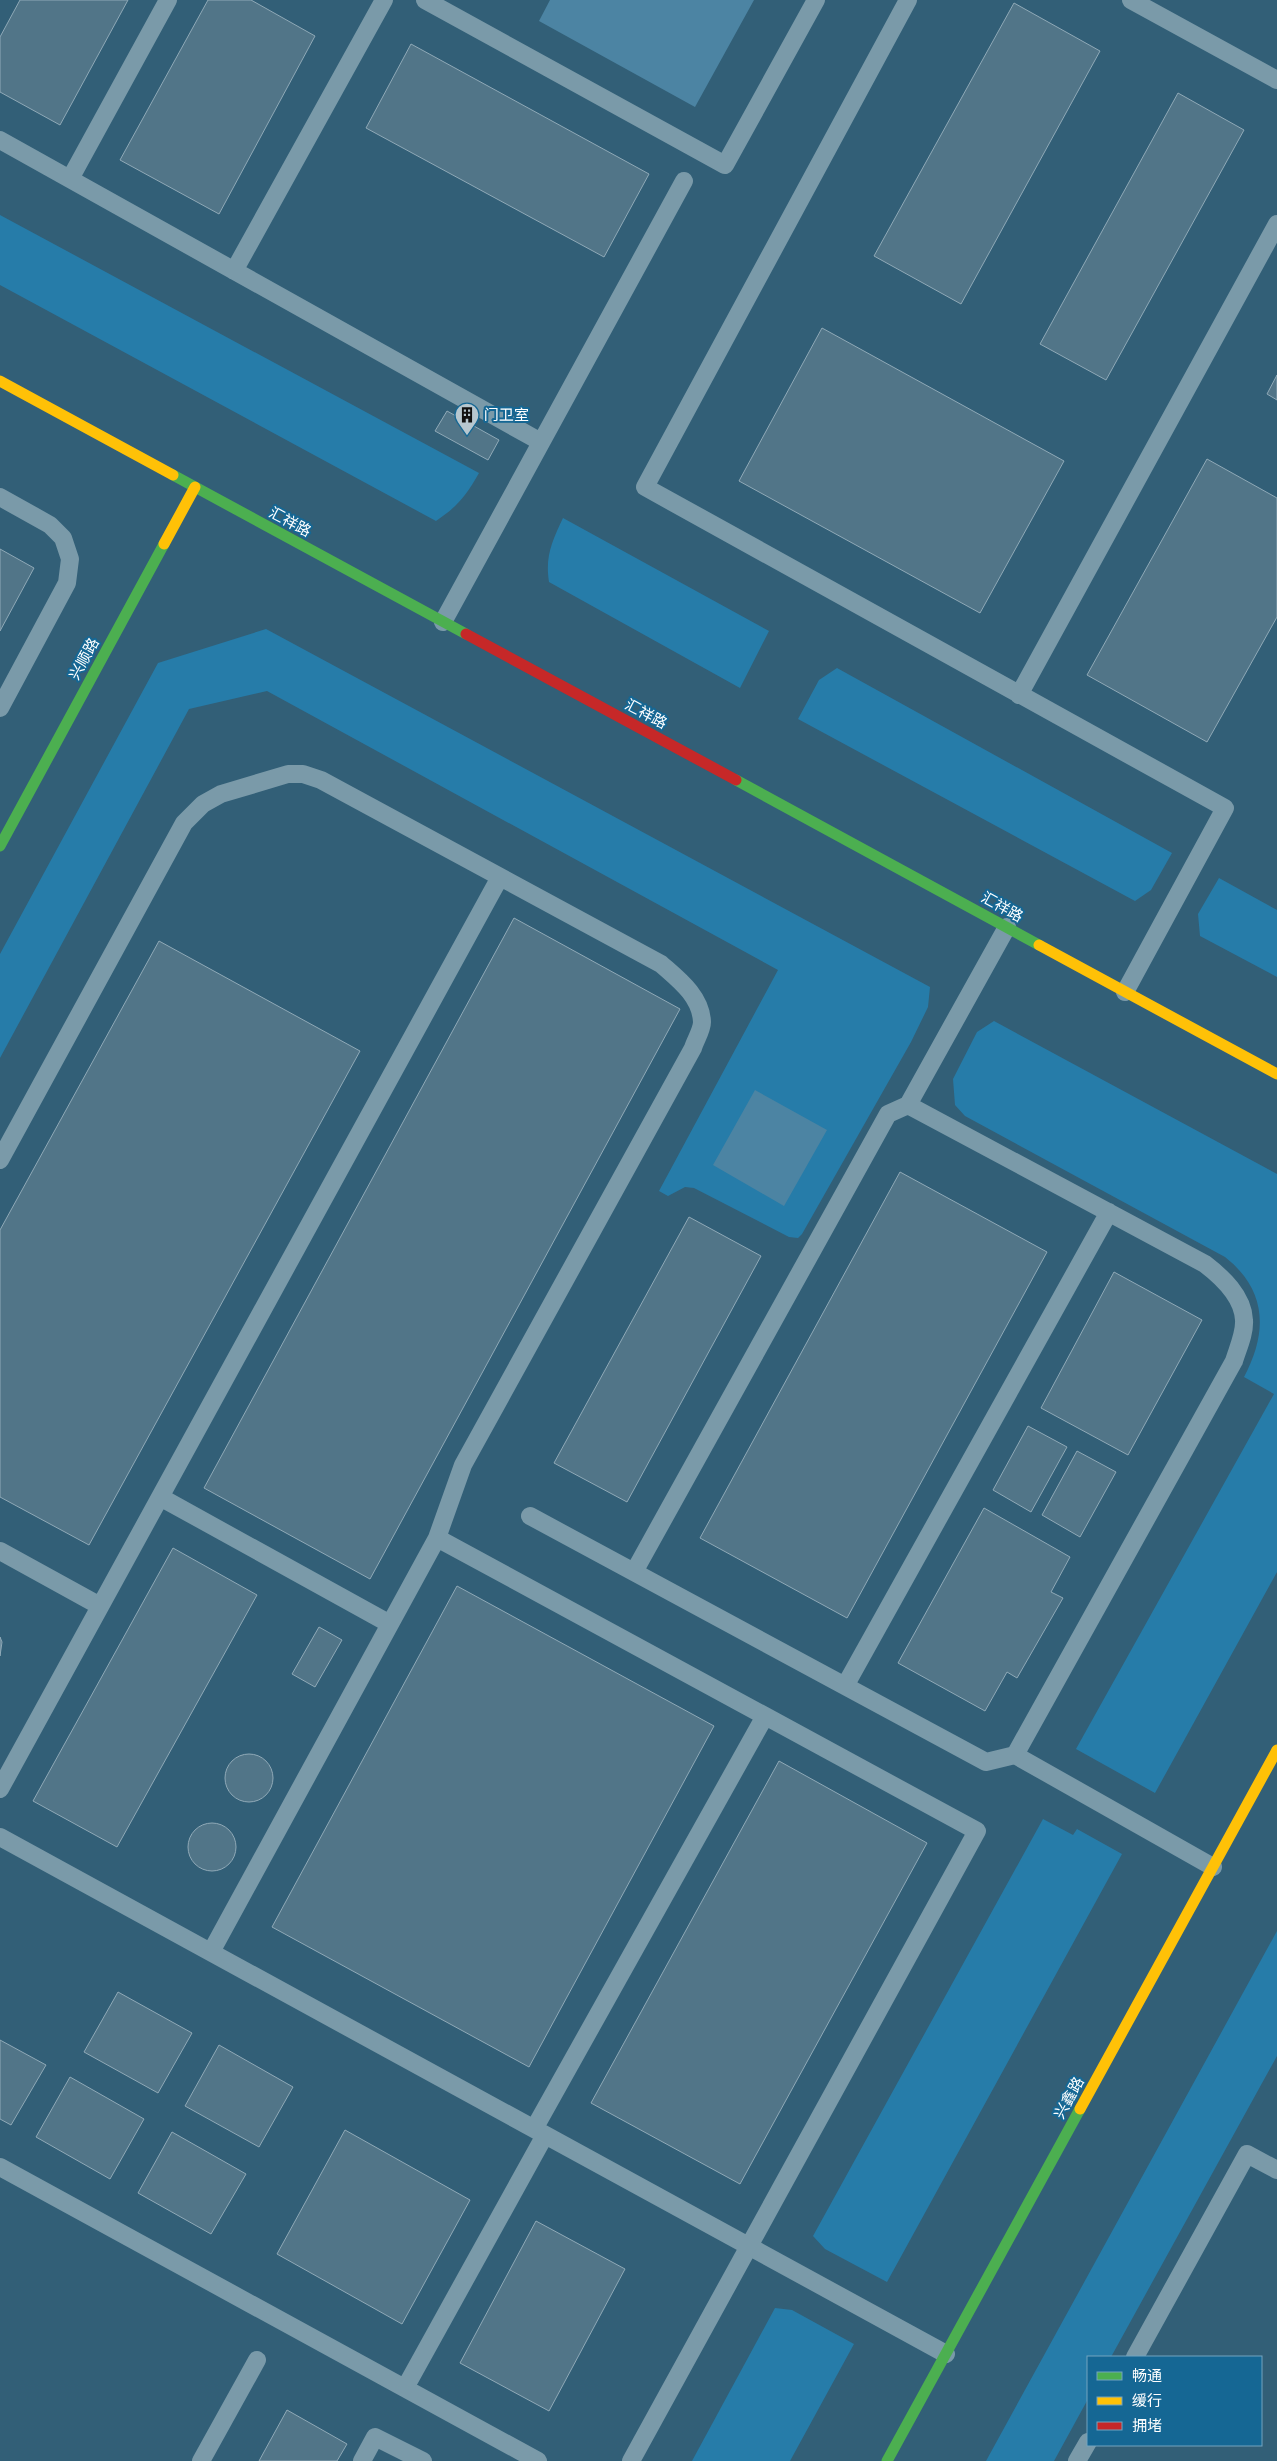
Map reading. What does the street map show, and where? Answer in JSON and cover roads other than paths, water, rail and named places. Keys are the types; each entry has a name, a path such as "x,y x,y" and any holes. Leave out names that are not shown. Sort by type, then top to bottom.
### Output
{"main road":[{"name":"汇祥路","path":"0,382 1277,1074"},
{"name":"兴顺路","path":"0,846 195,487"},
{"name":"兴鑫路","path":"887,2461 1277,1750"}],"lane":[{"path":"70,179 168,0"},
{"path":"234,271 384,0"},
{"path":"425,0 725,165 816,0"},
{"path":"908,0 645,487 1226,808 1125,992"},
{"path":"1131,0 1277,80"},
{"path":"0,140 541,442"},
{"path":"443,622 684,181"},
{"path":"1019,694 1277,224"},
{"path":"0,497 50,525 63,538 70,559 67,583 0,708"},
{"path":"0,1160 184,823 203,804 220,794 288,774 303,774 321,780 661,964 687,987 697,1005 702,1022 693,1048 464,1465 437,1538 211,1952"},
{"path":"0,1789 500,877"},
{"path":"634,1572 888,1114 908,1105 1008,928"},
{"path":"908,1105 1205,1264 1224,1280 1237,1298 1244,1319 1234,1361 1015,1755"},
{"path":"845,1686 1109,1212"},
{"path":"160,1497 390,1624"},
{"path":"530,1516 986,1762 1015,1755 1213,1867"},
{"path":"437,1538 977,1832 631,2461"},
{"path":"0,1551 100,1606"},
{"path":"405,2388 540,2132 765,1716"},
{"path":"0,1837 946,2354"},
{"path":"1136,2356 1247,2154 1277,2170"},
{"path":"0,2167 538,2461"},
{"path":"201,2461 256,2360"},
{"path":"362,2461 375,2437 423,2461"},
{"path":"1078,2461 1087,2444"}],"place":[{"name":"门卫室","path":"467,436"}]}
